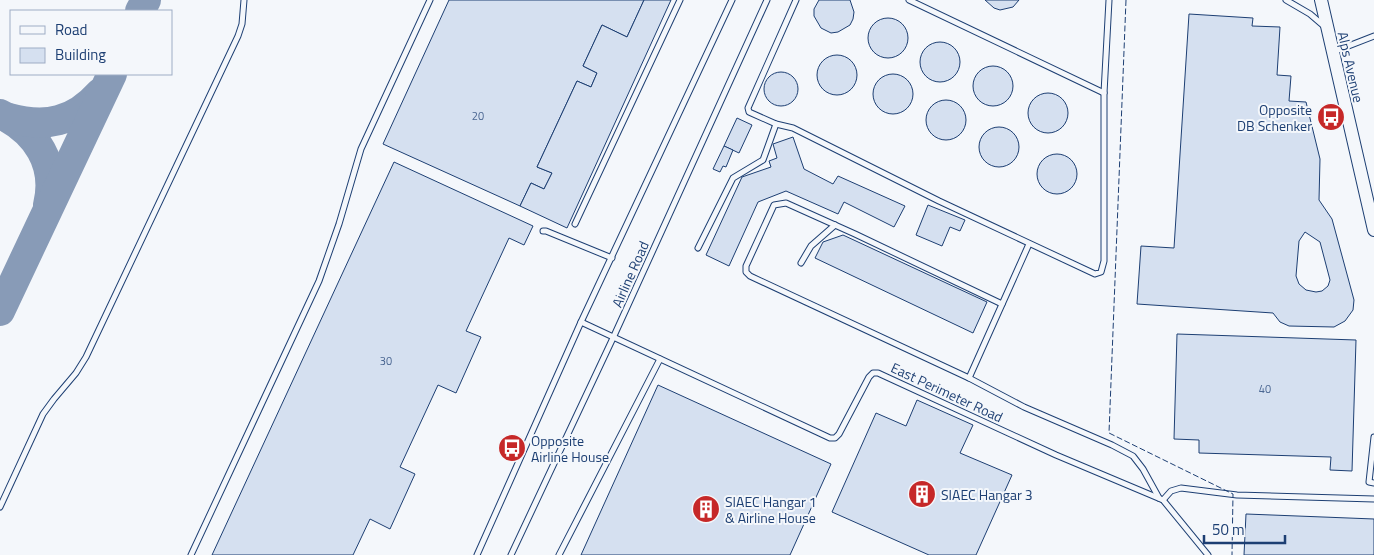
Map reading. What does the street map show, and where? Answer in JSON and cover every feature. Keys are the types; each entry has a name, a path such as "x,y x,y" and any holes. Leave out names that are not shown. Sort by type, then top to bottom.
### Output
{"street":[{"name":"Alps Avenue","path":"1321,0 1374,230"}],"lane":[{"path":"0,507 43,414 76,373 86,356 238,36 243,19 244,0"},
{"path":"191,555 318,282 339,224 361,149 430,0"},
{"path":"575,224 680,0"},
{"name":"Airline Road","path":"477,555 582,322 732,0"},
{"name":"Airline Road","path":"511,555 613,338 767,0"},
{"path":"796,0 748,108 749,112 776,124 793,128 1029,244 1095,274 1101,272 1104,261 1104,93 1109,0"},
{"path":"909,0 1104,93"},
{"name":"Alps Avenue","path":"1286,0 1310,14 1326,28"},
{"path":"1333,52 1374,36"},
{"path":"698,248 733,178 763,160 776,124"},
{"path":"1002,304 786,203 774,205 746,266 746,272 750,276 969,378 1024,407 1133,456 1161,499 1171,491 1181,488 1237,496 1374,499"},
{"path":"801,262 810,246 835,225"},
{"path":"543,232 546,231 574,241 612,258"},
{"path":"969,378 1029,244"},
{"name":"East Perimeter Road","path":"582,322 830,438 836,438 839,434 868,377 873,373 878,373 1056,455 1161,499 1208,555"},
{"path":"559,555 660,359"},
{"path":"1372,483 1374,438"}],"building":[{"path":"449,0 644,0 627,37 602,25 583,66 597,73 591,87 577,81 537,167 552,173 544,189 531,183 520,206 383,144"},
{"path":"644,0 671,0 567,228 520,206 531,183 544,189 552,173 537,167 577,81 591,87 597,73 583,66 602,25 627,37"},
{"path":"819,0 850,0 854,12 850,25 838,32 831,33 821,28 814,16 814,9"},
{"path":"985,0 1019,0 1013,7 1000,10 994,8"},
{"path":"1189,14 1253,18 1252,26 1280,27 1277,75 1291,76 1289,101 1306,102 1320,159 1319,200 1332,219 1354,300 1353,310 1345,321 1334,327 1289,326 1280,322 1273,313 1137,304 1141,246 1174,248","holes":["1305,232 1320,242 1330,280 1328,286 1322,291 1316,292 1306,290 1299,284 1296,276 1299,241"]},
{"path":"884,18 892,18 899,21 905,27 908,38 905,49 899,55 892,58 884,58 877,55 871,49 868,42 868,34 871,27 877,21"},
{"path":"936,42 944,42 951,45 957,51 960,62 957,73 951,79 944,82 936,82 929,79 923,73 920,66 920,58 923,51 929,45"},
{"path":"841,55 848,58 854,64 857,75 856,83 848,92 841,95 833,95 826,92 818,83 817,71 820,64 829,56"},
{"path":"989,66 997,66 1004,69 1010,75 1013,86 1010,97 1004,103 997,106 989,106 982,103 976,97 973,90 973,82 976,75 982,69"},
{"path":"781,72 793,77 798,89 793,101 781,106 769,101 764,89 769,77"},
{"path":"889,74 897,74 904,77 910,83 913,94 910,105 904,111 897,114 889,114 882,111 876,105 873,98 873,90 876,83 882,77"},
{"path":"1052,93 1059,96 1065,102 1068,113 1067,121 1059,130 1052,133 1044,133 1037,130 1029,121 1028,109 1031,102 1040,94"},
{"path":"950,100 957,103 963,109 966,120 965,128 957,137 950,140 942,140 935,137 927,128 926,116 929,109 938,101"},
{"path":"737,118 752,125 739,153 724,146"},
{"path":"1003,127 1010,130 1016,136 1019,147 1018,155 1010,164 1003,167 995,167 988,164 980,155 979,143 982,136 991,128"},
{"path":"793,137 804,169 833,184 838,176 905,206 894,227 844,202 838,214 786,191 758,202 729,266 706,255 742,177 771,167 769,161 777,158 773,144"},
{"path":"724,146 733,150 726,167 723,166 720,172 713,169"},
{"path":"1053,154 1061,154 1068,157 1074,163 1077,174 1074,185 1068,191 1061,194 1053,194 1046,191 1040,185 1037,178 1037,170 1040,163 1046,157"},
{"path":"394,162 533,226 524,245 509,238 466,331 481,337 456,393 438,385 400,467 415,474 390,529 370,519 353,555 212,555"},
{"path":"928,205 965,220 960,231 950,227 942,246 916,235"},
{"path":"843,235 987,302 973,333 815,258 823,242"},
{"path":"1177,334 1356,340 1352,471 1330,470 1331,457 1199,453 1199,440 1174,439"},
{"name":"SIAEC Hangar 1 & Airline House","path":"658,385 831,464 790,555 581,555"},
{"name":"SIAEC Hangar 3","path":"917,400 973,425 960,453 1012,475 976,555 929,555 832,512 876,413 906,426"},
{"path":"1246,514 1374,519 1374,555 1244,555"}],"taxiway":[{"path":"141,10 146,0"},
{"path":"0,311 112,75"},
{"path":"9,118 35,122 59,120 80,111 100,93"},
{"path":"0,114 24,130 34,139 41,150 50,176 48,205"}],"fence":[{"path":"1126,0 1109,433 1233,494 1232,555"}],"place":[{"name":"Opposite DB Schenker","path":"1331,117"},
{"name":"Opposite Airline House","path":"512,448"},
{"name":"SIAEC Hangar 3","path":"922,494"},
{"name":"SIAEC Hangar 1 & Airline House","path":"706,509"}]}
